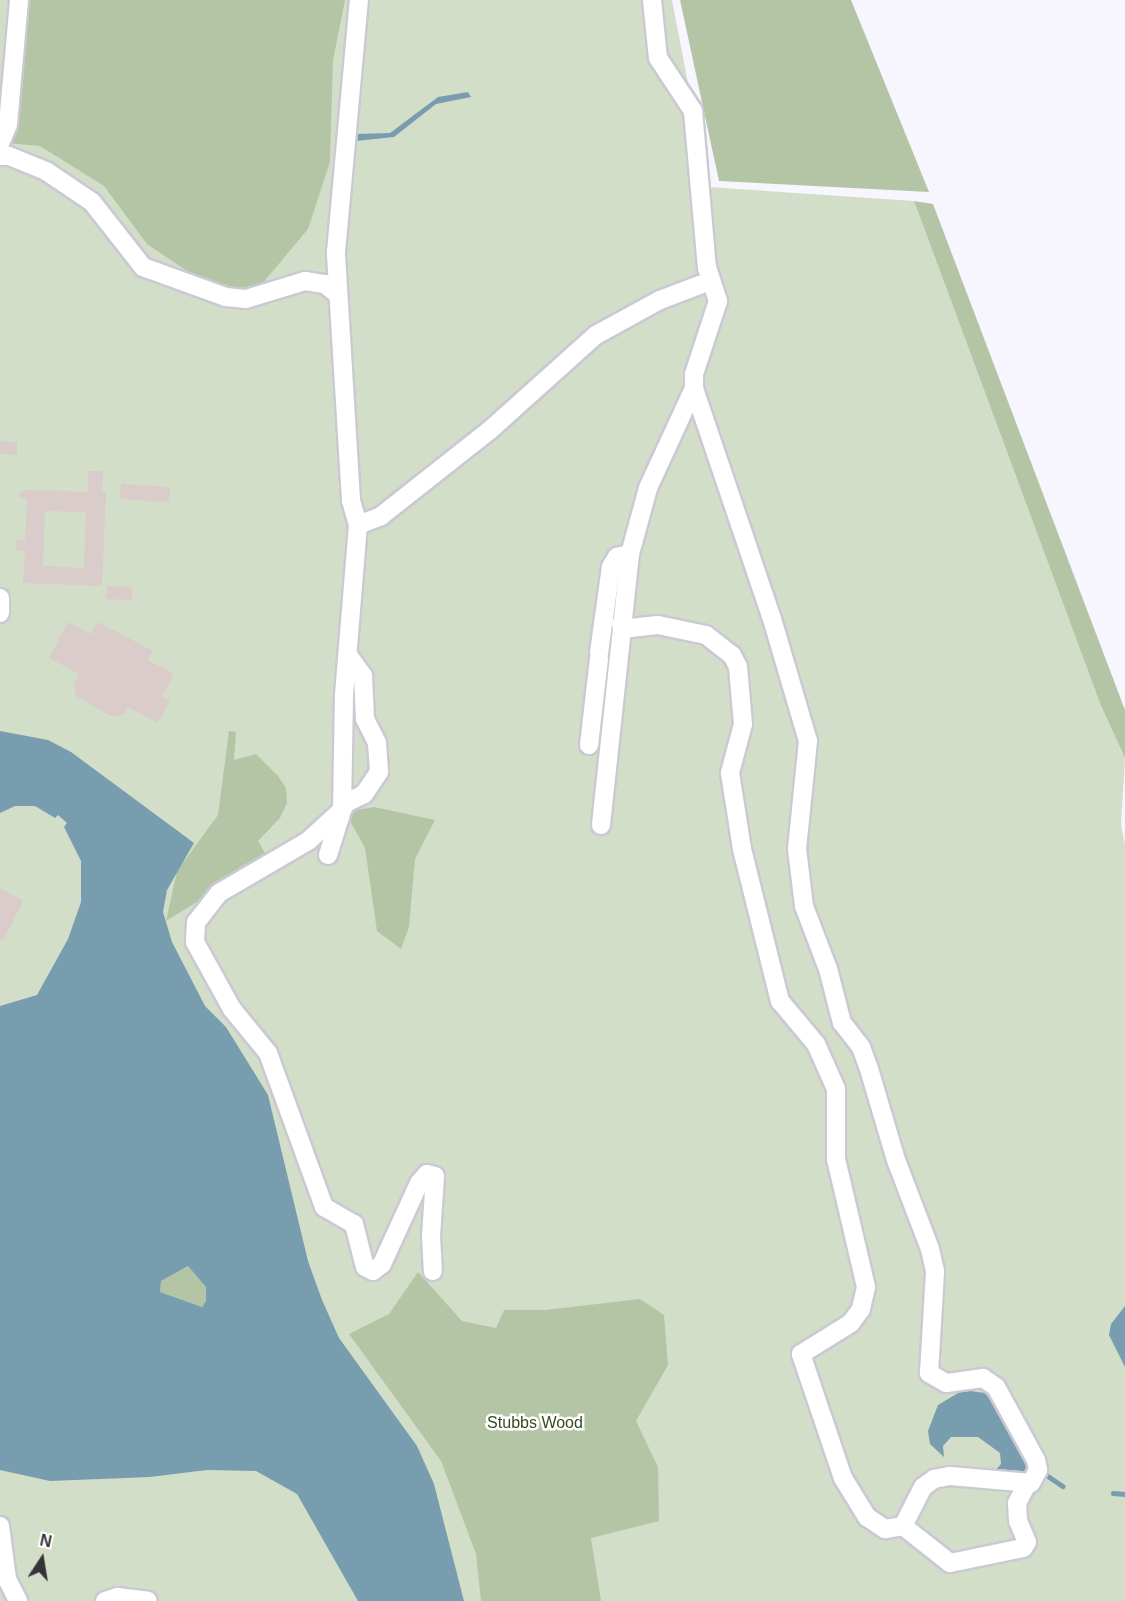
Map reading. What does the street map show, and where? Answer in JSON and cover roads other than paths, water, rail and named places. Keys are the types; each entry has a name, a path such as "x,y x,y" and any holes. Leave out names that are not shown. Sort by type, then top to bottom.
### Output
{"lane":[{"path":"0,144 8,124 19,0"},
{"path":"359,0 336,252 351,500 358,525 348,655 342,810 308,842 219,893 196,922 195,942 232,1009 268,1053 324,1208 354,1224 365,1267 373,1271 382,1264 419,1183 427,1174 435,1176 431,1225 433,1270"},
{"path":"621,624 630,628 658,625 706,635 732,655 738,667 743,724 730,773 742,849 780,1001 816,1044 836,1089 836,1159 866,1287 861,1309 851,1323 801,1354 843,1478 873,1524 885,1529 903,1526 950,1563 1032,1547 1017,1513 1018,1496 1036,1475 1036,1460 996,1387 983,1378 946,1383 929,1373 927,1360 935,1271 930,1249 896,1160 861,1047 842,1023 799,886 798,818 808,741 805,725 694,388 694,374 718,309 710,281 693,111 658,58 652,0"},
{"path":"0,156 9,156 46,171 92,202 143,267 226,297 246,299 305,281 325,284 338,295"},
{"path":"358,525 381,516 490,430 596,335 660,300 710,281"},
{"path":"601,825 630,554 648,489 694,388"},
{"path":"590,745 611,567 617,557 630,554"},
{"path":"0,598 0,613"},
{"path":"328,855 346,803 364,794 379,772 377,743 365,719 363,676 348,655"},
{"path":"903,1526 923,1487 934,1479 950,1476 1027,1484"},
{"path":"0,1526 3,1578 18,1601"},
{"path":"105,1601 117,1597 148,1601"},
{"path":"0,1599 9,1601"}],"water":[{"path":"468,92 471,97 436,104 394,137 356,141 356,134 390,133 438,97"},
{"path":"0,731 48,740 71,752 194,843 167,890 163,912 172,942 205,1006 226,1027 268,1095 308,1261 322,1300 339,1338 417,1446 434,1484 464,1601 358,1601 297,1494 256,1471 207,1470 150,1477 50,1481 0,1470 0,1006 37,995 68,939 81,902 81,861 64,827 67,823 58,815 55,818 35,806 15,806 0,813","holes":["188,1266 206,1287 206,1301 202,1307 160,1292 161,1281"]},
{"path":"1125,1306 1125,1367 1109,1335 1111,1324"},
{"path":"963,1390 985,1393 1007,1422 1027,1465 1022,1477 995,1471 1001,1464 1000,1453 978,1437 951,1437 943,1446 944,1457 930,1444 928,1431 938,1405"}],"waterway":[{"path":"1042,1472 1063,1486"},
{"path":"1113,1493 1125,1494"}],"park label":[{"name":"Stubbs Wood","path":"535,1423"}]}
